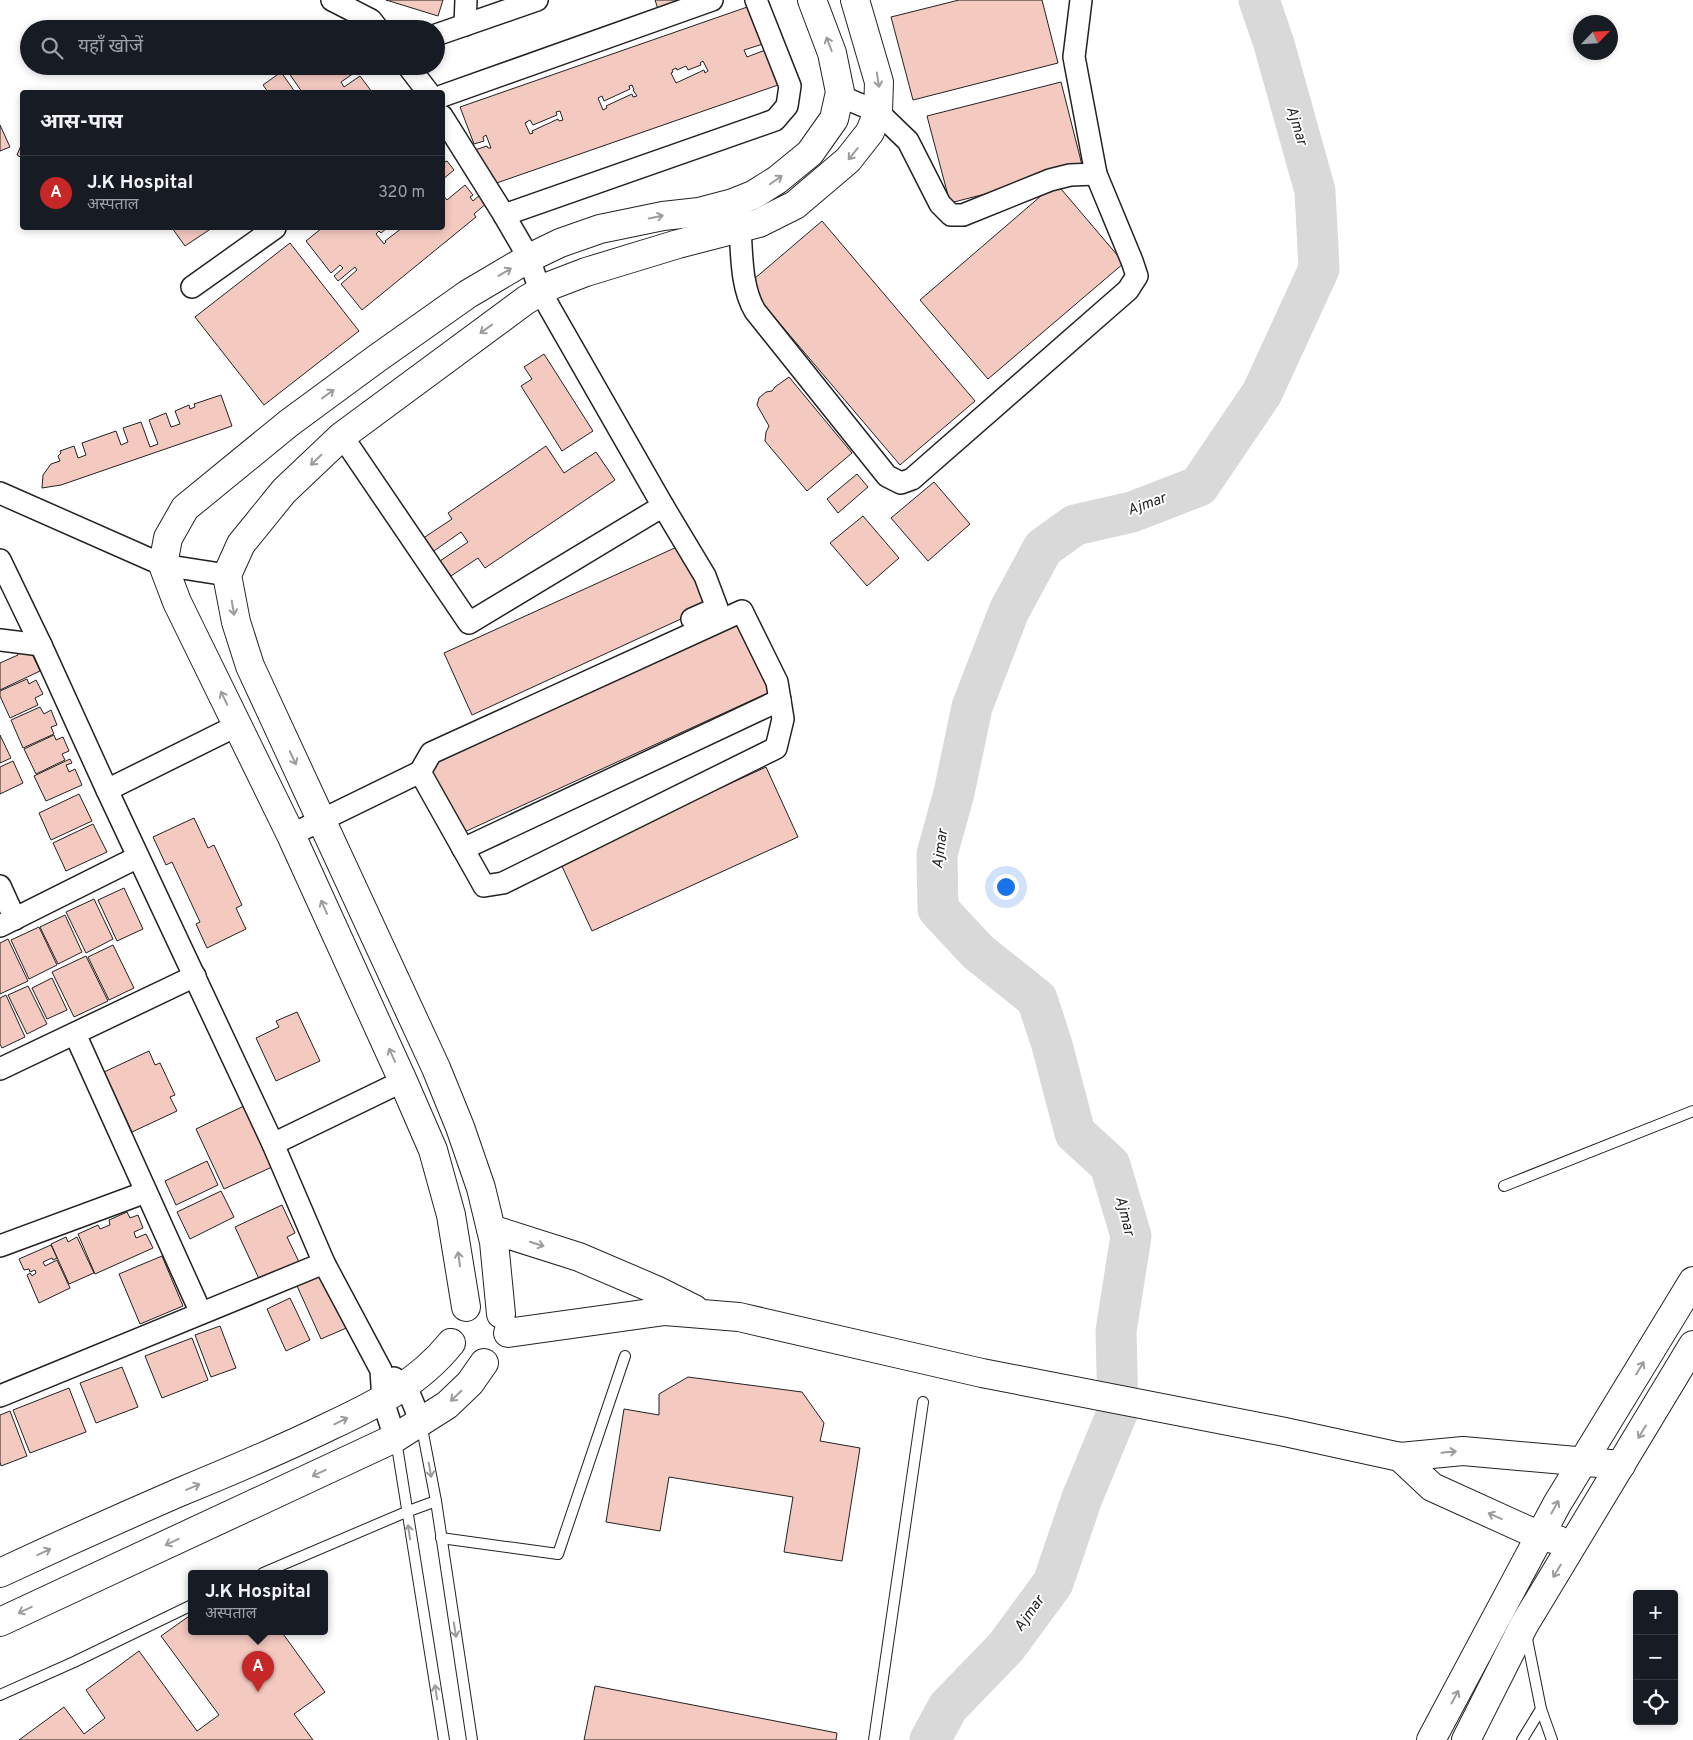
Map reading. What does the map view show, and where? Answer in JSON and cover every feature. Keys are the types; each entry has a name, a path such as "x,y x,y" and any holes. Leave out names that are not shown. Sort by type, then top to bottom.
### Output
{"street":[{"path":"332,0 371,20"},
{"path":"465,25 466,0"},
{"path":"445,32 537,0"},
{"path":"445,95 712,0"},
{"path":"504,215 775,120 787,106 790,86 756,0"},
{"path":"504,1324 493,1308 484,1304 475,1304 458,1312 452,1320 449,1338 458,1355 474,1363 484,1363 494,1359 506,1343 504,1324 494,1242 482,1188 460,1127 432,1060 250,666 236,622 227,575 241,544 284,491 342,436 526,300 540,291 701,225 733,203 777,180 810,153 834,119 840,96 832,53 812,0"},
{"path":"466,1307 451,1215 432,1150 403,1081 291,835 177,602 163,565 168,538 185,508 289,423 468,294 529,258 560,243 600,229 663,216 701,225 740,229 759,223 795,205 848,160 870,132 878,112 879,82 855,0"},
{"path":"740,229 745,289 755,310 887,476 901,483 912,479 1128,290 1137,276 1129,252 1096,174 1074,57 1081,0"},
{"path":"415,75 426,90"},
{"path":"840,96 878,112 908,141 940,204 950,215 963,215 1050,180 1070,175 1096,174"},
{"path":"445,121 529,258 540,291 705,576 717,608 480,719"},
{"path":"192,287 272,230"},
{"path":"342,436 469,623 664,506"},
{"path":"0,493 163,565 227,575"},
{"path":"0,560 273,1144 324,1263 381,1370 383,1401 395,1438"},
{"path":"291,835 420,772 432,753 742,611 777,682 783,719 776,748 503,883 484,886 420,772"},
{"path":"0,640 41,645"},
{"path":"463,849 780,700"},
{"path":"107,790 238,725"},
{"path":"0,886 7,922 138,858"},
{"path":"0,1069 194,976"},
{"path":"75,1034 201,1313"},
{"path":"273,1144 403,1081"},
{"path":"0,1246 146,1192"},
{"path":"491,1229 579,1257 656,1290 704,1314"},
{"path":"0,1396 324,1263"},
{"path":"1431,1740 1557,1504 1693,1281"},
{"path":"504,1324 665,1310 739,1317 982,1373 1285,1432 1400,1457 1463,1451 1621,1466"},
{"path":"0,1573 111,1521 292,1445 383,1401 406,1386 441,1356 451,1343"},
{"path":"1466,1740 1524,1625 1693,1345"},
{"path":"0,1622 395,1438 447,1405 470,1383 484,1363"},
{"path":"381,1370 406,1386 421,1422"},
{"path":"1400,1457 1432,1487 1540,1536 1574,1544"}],"lane":[{"path":"1504,1186 1693,1111"},
{"path":"441,1538 558,1554 625,1356"},
{"path":"874,1740 923,1402"},
{"path":"421,1422 436,1501 472,1740"},
{"path":"395,1438 444,1740"},
{"path":"270,1570 436,1501"},
{"path":"0,1695 74,1662 188,1607"},
{"path":"1524,1625 1541,1709 1552,1740"},
{"path":"1522,1740 1541,1709"}],"building":[{"path":"386,0 443,0 438,16"},
{"path":"655,0 692,0 660,15"},
{"path":"959,0 1042,0 1058,63 913,100 891,17"},
{"path":"753,5 766,43 744,50 747,57 768,49 781,84 488,186 475,150 487,146 491,148 486,135 483,137 484,141 474,144 460,107","holes":["703,61 708,71 705,73 704,70 676,83 671,73 673,72 672,70 686,66 688,70 701,65 700,63","632,85 637,96 633,97 632,94 606,106 607,108 603,110 598,98 602,96 604,101 630,89 629,86","560,111 563,120 559,121 558,119 532,131 533,133 530,134 525,123 530,120 533,125 557,115 556,112"]},
{"path":"277,75 283,75 294,90 267,90 263,85"},
{"path":"290,75 351,75 341,82 344,87 360,76 370,90 301,90"},
{"path":"1061,82 1083,169 950,203 927,116"},
{"path":"0,125 10,147 0,151"},
{"path":"447,161 454,170 445,178 445,162"},
{"path":"1056,183 1124,263 988,379 920,300"},
{"path":"465,185 473,195 470,197 473,201 482,193 488,202 474,214 476,217 362,310 341,284 357,270 355,267 338,281 334,276 343,268 340,265 331,273 306,241 320,230 385,230 376,234 384,244 385,241 399,230 445,230 445,198 447,200"},
{"path":"822,221 975,401 900,465 747,285"},
{"path":"173,230 209,230 185,246"},
{"path":"290,243 359,331 264,405 195,317"},
{"path":"544,354 593,431 562,451 521,386 532,379 524,367"},
{"path":"789,377 852,453 807,491 765,441 769,426 757,405 759,398 766,392 772,391"},
{"path":"221,395 232,426 61,485 42,488 43,475 51,464 60,461 58,456 61,453 60,451 74,446 78,458 86,455 82,443 116,431 121,445 128,442 123,428 141,422 150,447 158,444 149,420 166,413 171,427 180,424 175,411 189,405 190,409 195,407 194,404"},
{"path":"546,446 564,473 596,452 615,480 485,568 478,558 451,576 440,561 468,542 461,532 431,553 422,539 452,519 448,513"},
{"path":"857,474 868,487 838,513 827,499"},
{"path":"934,482 970,524 928,561 891,518"},
{"path":"863,516 899,558 867,586 830,543"},
{"path":"679,546 707,607 472,715 444,653"},
{"path":"741,622 772,691 460,834 429,765"},
{"path":"28,645 40,671 0,690 0,663 18,655 16,651"},
{"path":"27,679 29,684 36,680 43,694 35,698 38,705 10,718 0,696 0,691"},
{"path":"40,707 44,714 51,710 57,725 51,727 54,734 23,748 11,720"},
{"path":"0,735 11,758 0,763"},
{"path":"54,735 56,740 63,737 69,751 62,754 65,760 36,774 24,749"},
{"path":"70,759 72,763 66,765 69,772 75,769 82,785 46,801 34,776"},
{"path":"13,761 23,783 0,794 0,767"},
{"path":"766,767 798,837 592,931 560,862"},
{"path":"79,794 92,821 51,840 39,813"},
{"path":"194,818 208,848 214,845 242,905 236,908 246,929 207,948 196,924 200,922 172,862 166,865 153,837"},
{"path":"93,824 107,852 66,871 53,843"},
{"path":"124,888 143,929 117,941 98,900"},
{"path":"94,899 113,939 86,953 66,912"},
{"path":"65,915 82,952 58,964 40,927"},
{"path":"39,927 57,965 29,979 11,940"},
{"path":"8,939 28,981 0,994 0,943"},
{"path":"113,945 134,988 109,1000 88,957"},
{"path":"86,956 108,1001 74,1017 52,972"},
{"path":"52,978 67,1010 47,1019 32,988"},
{"path":"28,986 47,1024 27,1034 8,995"},
{"path":"6,995 25,1037 2,1048 0,1044 0,998"},
{"path":"297,1012 320,1061 276,1081 256,1038 279,1027 276,1021"},
{"path":"149,1051 155,1065 160,1063 175,1095 170,1097 177,1111 132,1132 104,1072"},
{"path":"244,1106 272,1167 224,1189 196,1129"},
{"path":"207,1161 218,1185 176,1205 165,1181"},
{"path":"221,1191 234,1217 190,1239 177,1212"},
{"path":"282,1205 295,1233 287,1237 299,1262 260,1281 235,1227"},
{"path":"127,1212 130,1218 138,1215 143,1228 134,1232 136,1238 146,1234 153,1248 95,1274 78,1234 98,1225 100,1229 110,1225 109,1220"},
{"path":"66,1237 68,1242 77,1237 94,1273 69,1284 51,1244"},
{"path":"51,1245 57,1258 43,1262 45,1266 57,1260 70,1288 39,1303 27,1275 30,1273 32,1276 36,1273 35,1270 30,1272 29,1269 24,1270 19,1259"},
{"path":"162,1256 183,1306 140,1324 119,1274"},
{"path":"327,1273 351,1326 321,1339 297,1286"},
{"path":"290,1298 310,1340 286,1351 267,1309"},
{"path":"220,1326 236,1368 211,1377 195,1335"},
{"path":"192,1338 208,1380 162,1398 145,1356"},
{"path":"122,1367 138,1407 96,1423 80,1383"},
{"path":"688,1377 802,1392 824,1423 820,1441 860,1448 842,1561 784,1552 793,1497 669,1477 660,1531 606,1522 624,1409 659,1415 659,1394"},
{"path":"69,1388 86,1432 30,1453 13,1410"},
{"path":"10,1411 27,1456 1,1466 0,1415"},
{"path":"188,1617 188,1635 284,1635 325,1692 294,1714 313,1740 19,1740 64,1707 84,1734 105,1718 86,1690 139,1651 197,1731 219,1715 161,1636"},
{"path":"595,1686 837,1733 836,1740 584,1740"}],"waterway":[{"name":"Ajmar","path":"930,1740 948,1707 1006,1647 1053,1583 1082,1498 1118,1411 1116,1331 1131,1236 1110,1165 1075,1133 1052,1045 1037,999 978,952 938,909 937,854 954,793 972,707 1009,611 1043,548 1075,525 1132,512 1199,486 1262,393 1319,269 1315,191 1274,44 1259,0"}],"place":[{"name":"J.K Hospital","path":"258,1692"}]}
